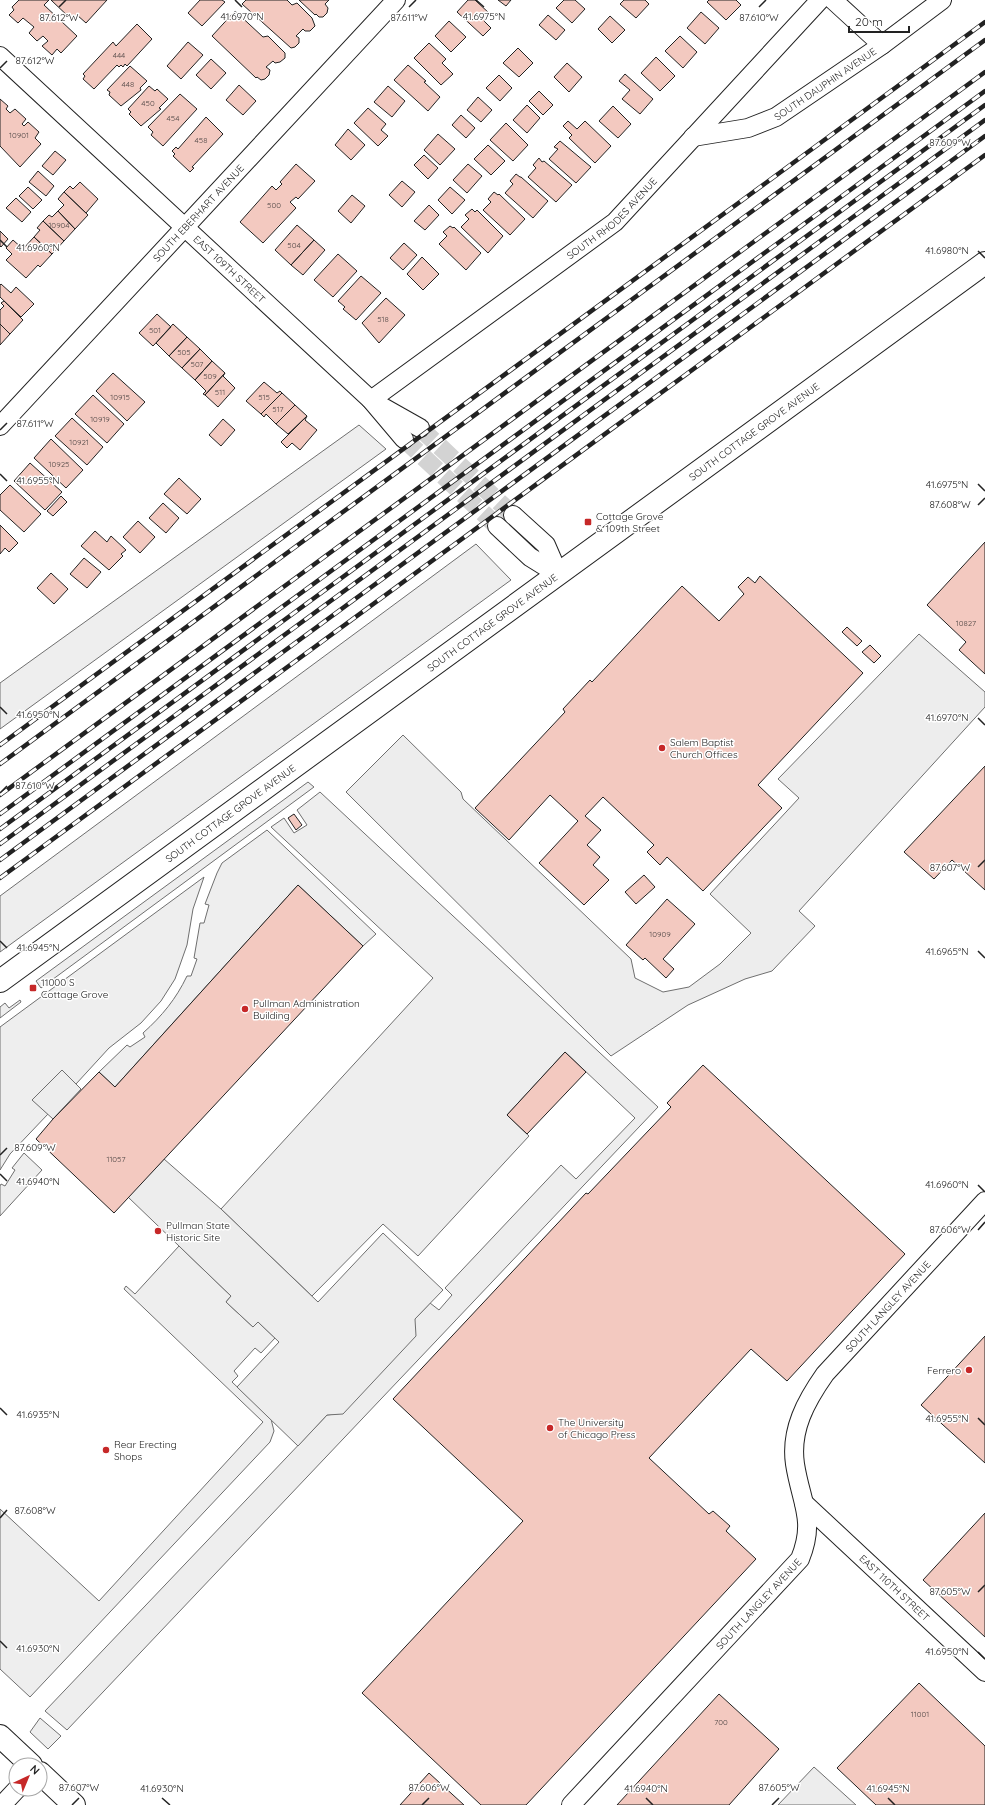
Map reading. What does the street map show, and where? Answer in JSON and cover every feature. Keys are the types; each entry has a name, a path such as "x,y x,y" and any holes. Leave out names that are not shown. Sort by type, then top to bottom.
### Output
{"street":[{"name":"SOUTH EBERHART AVENUE","path":"0,426 396,0"},
{"name":"SOUTH RHODES AVENUE","path":"371,400 615,222 820,0"},
{"path":"834,0 882,45"},
{"name":"SOUTH DAUPHIN AVENUE","path":"694,137 748,128 776,117 882,45 942,0"},
{"name":"EAST 109TH STREET","path":"0,56 371,400 404,439"},
{"name":"SOUTH COTTAGE GROVE AVENUE","path":"0,981 985,263"},
{"name":"EAST 109TH STREET","path":"371,400 420,428"},
{"path":"513,515 546,545 559,575"},
{"path":"497,526 530,557 559,575"},
{"name":"SOUTH LANGLEY AVENUE","path":"571,1805 800,1559 806,1544 808,1526 795,1463 795,1441 800,1417 811,1395 825,1374 985,1201"},
{"name":"EAST 110TH STREET","path":"804,1503 985,1672"},
{"path":"0,1736 22,1757"},
{"path":"48,1781 74,1805"},
{"path":"2,1805 10,1797"}],"shaded area":[{"path":"359,425 386,449 0,729 0,683"},
{"path":"476,544 511,580 0,952 0,896"},
{"path":"919,634 985,692 985,707 799,911 815,926 772,971 745,979 688,1005 611,1056 346,792 403,735 461,792 463,799 631,959 635,978 663,992 689,987 720,964 751,933 710,894 799,798 778,779"},
{"path":"308,782 314,787 41,988 36,981"},
{"path":"320,792 658,1107 67,1730 45,1711 327,1415 343,1413 415,1319 430,1303 439,1310 452,1295 445,1288 561,1165 576,1179 635,1118 565,1052 507,1115 529,1136 418,1256 383,1224 312,1296 221,1209 433,978 271,827 284,818 294,833 307,825 297,810"},
{"path":"267,830 376,934 363,946 298,885 115,1087 99,1072 127,1045 130,1047 145,1037 143,1033 168,1007 187,976 191,976 197,959 194,958 200,923 204,923 209,905 205,904 222,863"},
{"path":"204,877 193,909 187,945 175,979 161,1001 141,1023 109,1048 76,1084 62,1070 33,1100 48,1114 10,1154 0,1170 0,1027"},
{"path":"20,1000 21,1002 0,1018 0,1007 5,1003 9,1008"},
{"path":"62,1070 81,1089 53,1119 32,1100"},
{"path":"24,1153 42,1170 0,1216 0,1186 1,1184 5,1186 15,1170 12,1168"},
{"path":"164,1159 221,1209 318,1302 383,1233 443,1290 415,1319 416,1336 343,1414 327,1415 298,1446 237,1387 279,1342 258,1322 253,1327 226,1302 231,1296 128,1197"},
{"path":"179,1246 231,1296 226,1302 253,1327 258,1322 275,1338 261,1353 255,1348 234,1371 238,1376 232,1382 271,1419 274,1431 270,1442 30,1697 0,1669 0,1509 99,1601 263,1422 124,1289 126,1286 135,1294"},
{"path":"40,1718 61,1736 48,1749 30,1732"},
{"path":"814,1767 856,1805 778,1805"}],"building":[{"path":"19,0 49,0 44,5 77,36 61,53 57,49 52,55 42,46 48,41 43,36 37,41 29,33 34,27 23,18 18,23 9,15 14,10 12,7"},
{"path":"51,0 107,0 86,23 77,15 72,20"},
{"path":"200,0 222,0 225,2 202,26 188,13"},
{"path":"246,0 287,0 292,5 297,3 312,18 315,26 310,31 305,31 303,29 296,36 299,38 299,43 295,47 291,48 242,4"},
{"path":"299,0 329,0 325,4 328,8 327,13 323,17 319,17"},
{"path":"468,0 475,0 490,14 484,21 491,28 483,36 457,12"},
{"path":"498,0 511,0 506,6"},
{"path":"564,0 575,0 585,9 572,23 556,8"},
{"path":"624,0 645,0 649,4 636,18 620,4"},
{"path":"709,0 736,0 741,5 726,20 707,2"},
{"path":"235,11 263,37 268,36 285,53 285,58 280,62 275,63 273,61 266,67 270,70 269,75 265,79 261,80 257,77 256,78 212,36"},
{"path":"701,12 719,28 705,44 687,28"},
{"path":"548,15 565,30 556,40 539,25"},
{"path":"610,16 625,30 612,43 598,29"},
{"path":"449,21 466,37 451,52 435,36"},
{"path":"137,24 152,39 127,66 125,64 123,67 121,65 119,67 117,65 94,89 83,79 85,76 83,74 113,42 116,46"},
{"path":"680,36 697,52 683,68 665,51"},
{"path":"188,42 203,55 181,79 167,66"},
{"path":"429,43 446,59 442,63 453,74 441,85 414,58"},
{"path":"518,48 533,63 519,77 503,63"},
{"path":"656,57 675,76 660,91 641,73"},
{"path":"211,59 226,73 211,89 196,75"},
{"path":"567,63 582,77 569,92 554,77"},
{"path":"408,65 426,81 424,82 440,97 428,111 394,80"},
{"path":"130,66 147,81 140,88 141,90 121,106 109,95 110,92 107,90"},
{"path":"625,74 653,99 640,114 622,99 630,90 619,81"},
{"path":"499,75 512,88 500,101 486,88"},
{"path":"239,85 256,101 243,115 226,100"},
{"path":"149,86 155,91 157,89 168,99 159,108 161,109 141,126 129,114 131,112 128,109"},
{"path":"388,86 405,101 392,117 374,102"},
{"path":"539,91 553,105 543,115 529,101"},
{"path":"180,94 197,109 163,146 151,135 153,132 148,127"},
{"path":"478,97 492,110 481,122 467,110"},
{"path":"0,99 8,106 6,109 10,113 15,109 26,119 22,124 24,126 28,122 39,132 35,138 41,144 20,167 0,146"},
{"path":"527,105 540,118 527,133 513,120"},
{"path":"613,106 631,124 618,138 599,121"},
{"path":"368,108 386,124 381,130 388,136 378,146 354,123"},
{"path":"461,115 475,128 466,138 452,125"},
{"path":"206,117 223,134 192,167 194,168 190,172 173,156 175,154 172,151 176,147 178,149"},
{"path":"568,121 577,129 585,121 611,146 595,163 569,138 572,135 563,126"},
{"path":"506,123 528,145 513,161 490,140"},
{"path":"348,129 365,145 351,160 335,145"},
{"path":"438,134 455,149 440,165 424,150"},
{"path":"560,141 591,167 576,183 549,159 558,149 554,147"},
{"path":"488,145 505,161 491,175 474,159"},
{"path":"55,151 66,160 53,175 42,166"},
{"path":"424,155 438,168 428,179 414,165"},
{"path":"539,158 572,185 556,202 528,177 536,168 533,165"},
{"path":"296,164 315,181 298,199 296,197 290,202 296,208 263,243 240,222 272,186 276,190 282,184 280,182"},
{"path":"468,164 482,176 467,193 453,180"},
{"path":"38,171 54,186 46,196 29,182"},
{"path":"516,174 548,201 533,218 505,193 513,184 510,181"},
{"path":"402,181 415,192 402,207 389,195"},
{"path":"80,182 98,199 86,213 64,192 70,186 73,189"},
{"path":"28,187 42,200 33,209 19,196"},
{"path":"450,187 465,200 452,214 438,200"},
{"path":"64,192 88,215 75,229 58,211 64,205 58,199"},
{"path":"494,192 498,195 499,194 525,219 510,235 483,210 491,202 488,199"},
{"path":"352,195 365,206 351,223 338,211"},
{"path":"16,198 31,212 22,222 6,208"},
{"path":"429,205 439,215 425,230 414,221"},
{"path":"472,209 475,212 477,210 503,236 488,253 461,227 469,219 465,215"},
{"path":"58,211 75,229 64,241 43,221 49,215 52,217"},
{"path":"43,221 64,241 52,254 34,237 40,230 37,228"},
{"path":"297,225 314,240 291,265 275,250"},
{"path":"450,226 453,228 454,227 481,253 466,270 439,244 447,236 443,232"},
{"path":"0,231 8,239 1,247 0,246"},
{"path":"34,237 52,254 40,267 38,265 26,278 6,260 12,254 6,248 13,240 23,249"},
{"path":"314,240 325,250 303,275 291,265"},
{"path":"404,243 417,255 403,270 390,258"},
{"path":"338,254 357,271 333,297 314,280"},
{"path":"422,257 439,274 423,290 407,274"},
{"path":"361,276 381,293 356,320 343,309 345,307 338,301"},
{"path":"1,284 11,293 16,287 34,304 21,317 0,297"},
{"path":"386,298 405,315 379,343 362,323"},
{"path":"4,301 23,320 10,334 0,324 0,310 4,306 1,303"},
{"path":"157,314 171,327 153,346 139,333"},
{"path":"0,324 10,334 0,345"},
{"path":"173,324 187,337 169,356 156,343"},
{"path":"187,337 200,349 182,368 169,356"},
{"path":"200,349 212,361 195,380 182,368"},
{"path":"212,361 225,373 205,395 203,394 206,391 195,380"},
{"path":"113,373 145,402 127,421 96,391"},
{"path":"225,373 223,376 235,388 218,407 205,395"},
{"path":"264,382 277,393 280,391 282,393 261,414 246,401"},
{"path":"282,393 295,405 276,424 266,414 264,417 261,414"},
{"path":"93,395 124,424 107,443 75,414"},
{"path":"295,405 307,416 288,434 276,424"},
{"path":"307,416 305,420 317,430 300,450 292,443 287,448 281,442"},
{"path":"72,418 103,447 87,465 55,436"},
{"path":"223,419 235,430 221,446 209,435"},
{"path":"51,439 83,470 66,488 34,458"},
{"path":"30,463 62,492 45,510 14,481"},
{"path":"179,478 201,499 187,514 164,494"},
{"path":"10,485 41,514 24,532 0,510 0,495"},
{"path":"61,496 67,502 53,516 47,511"},
{"path":"163,503 179,518 166,533 149,518"},
{"path":"138,521 155,537 140,553 123,537"},
{"path":"0,525 18,543 9,552 5,548 0,554"},
{"path":"95,531 107,542 111,536 126,550 121,554 123,556 109,570 81,546"},
{"path":"985,542 985,674 959,650 966,642 927,605"},
{"path":"84,558 101,572 87,588 70,574"},
{"path":"51,573 68,589 54,604 37,588"},
{"name":"Salem Baptist Church Offices","path":"760,576 863,673 758,785 782,808 703,891 667,857 660,865 647,852 654,845 603,797 585,816 601,830 587,845 600,857 593,865 609,880 584,905 539,863 578,821 550,795 509,840 475,808 565,712 563,709 590,680 592,682 682,586 719,621 744,594 738,587 748,577 755,583"},
{"path":"847,627 862,641 857,646 842,632"},
{"path":"870,645 881,656 874,663 862,652"},
{"path":"985,766 985,890 952,860 934,879 904,852"},
{"path":"294,814 302,825 296,830 288,818"},
{"path":"644,875 655,887 636,904 625,892"},
{"name":"Pullman Administration Building","path":"298,885 363,946 114,1213 36,1139 53,1119 99,1072 115,1087"},
{"path":"667,899 695,924 663,959 674,969 666,978 645,958 643,960 626,945"},
{"path":"565,1052 586,1072 527,1134 507,1115"},
{"name":"The University of Chicago Press","path":"703,1065 905,1254 787,1381 751,1349 649,1458 709,1514 713,1511 730,1526 726,1531 756,1559 526,1805 481,1805 362,1693 523,1521 393,1399 586,1193 588,1194 671,1107 667,1103"},
{"name":"Ferrero","path":"985,1336 985,1463 921,1405"},
{"path":"985,1513 985,1637 923,1580"},
{"path":"919,1683 985,1746 985,1805 876,1805 837,1768"},
{"path":"719,1694 779,1749 729,1805 617,1805"},
{"path":"429,1773 464,1805 400,1805"}],"tunnel":[{"path":"420,428 513,515"},
{"path":"404,439 497,526"}],"railway":[{"path":"0,745 985,22"},
{"path":"0,764 985,40"},
{"path":"0,795 985,72"},
{"path":"0,814 985,91"},
{"path":"0,829 985,105"},
{"path":"0,844 985,120"},
{"path":"0,860 985,136"},
{"path":"0,878 985,155"}],"place":[{"name":"Cottage Grove & 109th Street","path":"588,522"},
{"name":"Salem Baptist Church Offices","path":"662,748"},
{"name":"11000 S Cottage Grove","path":"33,988"},
{"name":"Pullman Administration Building","path":"245,1009"},
{"name":"Pullman State Historic Site","path":"158,1231"},
{"name":"Ferrero","path":"969,1370"},
{"name":"The University of Chicago Press","path":"550,1428"},
{"name":"Rear Erecting Shops","path":"106,1450"}]}
